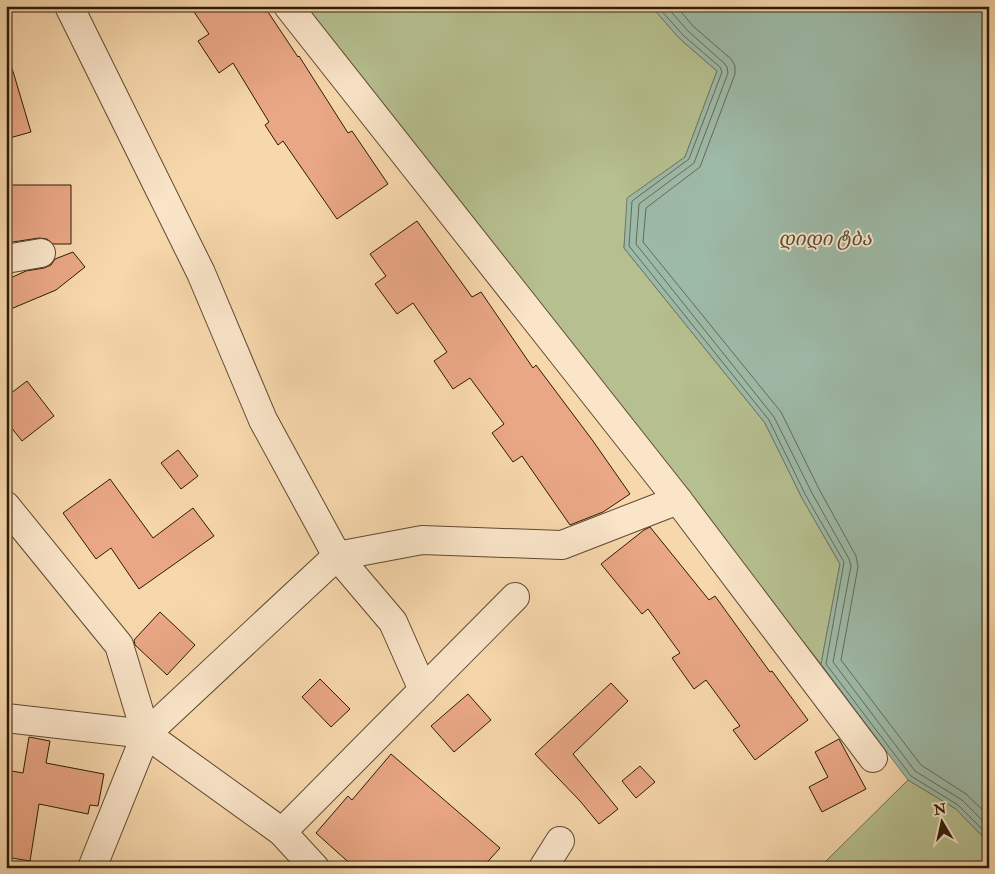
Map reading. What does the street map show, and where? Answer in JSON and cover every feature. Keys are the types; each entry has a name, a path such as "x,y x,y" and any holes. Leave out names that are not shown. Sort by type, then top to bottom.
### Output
{"street":[{"path":"69,6 201,273 263,420 337,556 393,622 424,690"},
{"path":"288,6 678,500 873,758"},
{"path":"6,259 41,253"},
{"path":"92,868 146,734 337,556 422,540 562,545 678,500"},
{"path":"6,506 119,645 146,734"},
{"path":"282,832 515,597"},
{"path":"6,718 146,734 282,832 315,868"},
{"path":"543,868 560,841"}],"green space":[{"path":"295,6 651,6 680,39 717,71 685,157 628,198 624,248 765,423 802,498 840,564 821,664"},
{"path":"908,780 956,809 989,843 989,868 831,868 825,862"}],"water":[{"name":"დიდი ტბა","path":"651,6 989,6 989,843 956,809 908,780 821,664 840,564 802,498 765,423 624,248 627,198 685,157 717,71 680,39"}],"building":[{"path":"190,6 264,6 299,56 348,133 352,131 388,184 337,219 283,141 278,145 265,125 269,122 233,63 219,73 198,41 209,34"},
{"path":"12,68 31,132 6,139 6,69"},
{"path":"6,185 71,185 71,244 53,244 47,239 39,238 6,243"},
{"path":"417,221 472,297 481,292 533,368 536,365 630,494 603,512 570,525 522,456 513,462 492,433 504,424 470,378 453,389 434,361 447,352 413,303 397,314 375,284 386,276 370,254"},
{"path":"73,252 85,267 56,290 6,311 6,280 26,271 44,268 51,265 55,259"},
{"path":"27,381 54,416 22,441 6,421 6,397"},
{"path":"178,450 198,476 181,489 161,463"},
{"path":"110,479 153,538 193,508 214,536 139,589 111,548 96,559 63,513"},
{"path":"650,527 709,600 715,596 770,672 772,671 808,720 755,760 733,730 740,726 706,680 694,689 672,658 680,653 648,609 642,614 601,564"},
{"path":"160,612 195,645 167,675 135,645 134,640"},
{"path":"320,679 350,709 331,727 302,697"},
{"path":"611,683 628,701 573,754 618,809 599,824 535,754"},
{"path":"468,694 491,720 454,752 431,726"},
{"path":"29,737 50,741 46,763 104,774 98,806 90,805 88,814 39,804 30,861 6,857 6,770 23,773"},
{"path":"839,739 866,789 822,812 809,787 828,777 815,752"},
{"path":"391,754 500,848 482,868 355,868 316,833 348,796 352,800"},
{"path":"640,766 655,782 636,798 622,781"}]}
